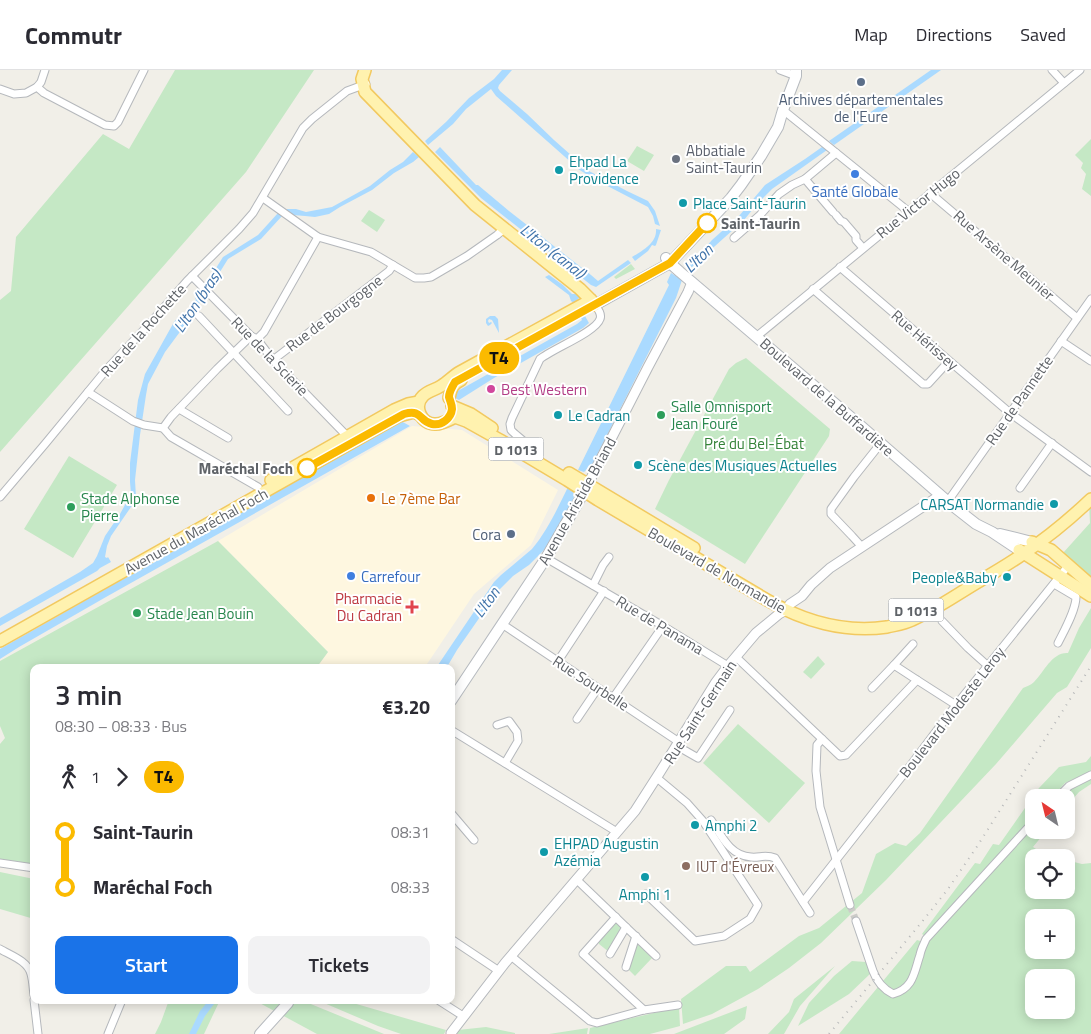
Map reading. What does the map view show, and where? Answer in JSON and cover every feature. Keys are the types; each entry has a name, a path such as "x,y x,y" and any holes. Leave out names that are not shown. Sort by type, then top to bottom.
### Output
{"main road":[{"path":"365,70 362,79 366,85 407,128 418,146 475,205 566,277 593,302"},
{"path":"366,85 372,70"},
{"path":"593,302 460,372 442,386 424,395 419,402 420,415 432,424 444,422 450,415 451,388 455,382 679,253 741,185 778,127 799,72"},
{"name":"Boulevard de la Buffardière","path":"668,260 686,281 701,290 944,498 976,524 992,532 1025,554"},
{"path":"432,391 442,392 451,402"},
{"name":"Avenue du Maréchal Foch","path":"0,633 394,410 419,402"},
{"name":"Boulevard de Normandie","path":"451,402 767,600 788,607 839,620 879,622 903,616 922,608 1005,562 1025,554"},
{"name":"Avenue du Maréchal Foch","path":"0,641 399,416 414,412 420,415"},
{"name":"Boulevard de Normandie","path":"444,422 455,417 466,421 567,480 586,488"},
{"name":"Avenue Aristide Briand","path":"455,696 546,558 586,488"},
{"name":"D 1013","path":"1025,554 1091,493"},
{"name":"D 1013","path":"1035,543 1054,531 1091,500"},
{"path":"1054,531 1056,547 1064,562"},
{"name":"Boulevard de la Buffardière","path":"992,532 1035,543"},
{"path":"1035,543 1050,550 1091,585"},
{"path":"1025,554 1057,580 1091,596"},
{"path":"260,1034 287,1004"}],"street":[{"path":"0,89 14,94 26,93 37,87 45,70"},
{"path":"37,87 44,93 105,125 114,126 118,122 144,70"},
{"path":"780,70 799,72"},
{"path":"1052,70 1064,83"},
{"name":"Rue Victor Hugo","path":"756,337 1080,70"},
{"name":"Rue de la Rochette","path":"0,497 106,370 154,320 187,281 252,214 303,128 347,91 366,85"},
{"path":"783,110 908,211"},
{"path":"734,238 759,216 779,194 805,179 831,148"},
{"path":"805,179 856,236 856,240 863,248"},
{"name":"Rue Arsène Meunier","path":"930,192 1077,318"},
{"path":"263,198 318,237 372,252 415,278 431,277 467,256 505,228"},
{"path":"164,428 171,416 217,369 234,353 264,332 318,237"},
{"name":"Rue de Bourgogne","path":"273,360 389,271 393,265"},
{"name":"Rue Hérissey","path":"840,267 1010,413 1091,472"},
{"name":"Rue de la Scierie","path":"192,276 347,436"},
{"name":"Avenue Aristide Briand","path":"586,488 648,367 686,281"},
{"path":"813,290 923,384 928,384 949,361"},
{"name":"Rue de Pannette","path":"944,498 1010,413 1091,299"},
{"path":"530,451 529,446 510,430 510,424 540,360 600,321 599,310 593,302"},
{"path":"199,316 288,411"},
{"path":"1061,340 1091,361"},
{"path":"88,392 133,421 164,428 171,437 258,487"},
{"path":"178,409 228,438"},
{"path":"862,547 831,514 832,509 854,477 881,444"},
{"path":"1020,488 1052,444"},
{"name":"Rue Saint-Germain","path":"451,1032 510,956 635,811 704,699 728,666 756,634 802,596 830,568 936,498 944,498"},
{"path":"592,585 609,557"},
{"name":"Rue de Panama","path":"546,558 728,666"},
{"name":"Boulevard Modeste Leroy","path":"803,902 920,754 956,705 1057,580 1064,562"},
{"path":"1057,580 1076,597 1076,602 1058,643"},
{"path":"558,662 604,591"},
{"path":"942,621 988,666"},
{"name":"Rue Sourbelle","path":"502,624 614,698 698,758 730,710"},
{"path":"614,698 663,626"},
{"path":"872,688 913,644"},
{"path":"736,657 840,756 846,755 918,680"},
{"path":"894,665 956,705"},
{"path":"578,719 598,688"},
{"path":"498,725 509,721 517,732 518,740 505,763"},
{"path":"455,732 617,832"},
{"path":"822,739 817,745 816,780 820,807 850,905"},
{"path":"1066,789 1091,775"},
{"path":"646,894 695,941 724,936 740,927 750,919 758,905 703,820 687,803 657,778"},
{"path":"455,818 474,840"},
{"path":"711,820 731,849 738,854 751,857 769,855 774,858 810,913"},
{"path":"856,921 874,975 880,985 888,992 894,994 900,992 911,983 926,939 1025,831"},
{"path":"0,863 30,867"},
{"path":"576,879 656,956"},
{"path":"616,917 583,954 644,1010"},
{"path":"610,954 626,927"},
{"path":"626,967 636,936"},
{"path":"455,942 499,971"},
{"path":"0,949 30,965"},
{"path":"510,956 590,1021 598,1023 644,1010 678,1005"},
{"path":"34,1004 38,1034"},
{"path":"108,1034 120,1004"},
{"path":"444,1004 463,1016"}],"shaded area":[{"path":"412,426 462,430 558,490 531,545 474,594 427,664 319,664 328,652 218,541"}],"green space":[{"path":"175,70 314,70 246,172 0,452 0,300 11,291 16,237 103,134 129,149"},
{"path":"1091,139 1091,196 1082,189 1086,174 1081,168 1083,163 1075,155"},
{"path":"637,146 654,155 644,171 627,161"},
{"path":"369,210 385,220 377,232 361,221"},
{"path":"631,264 635,269 616,279 614,277"},
{"name":"Pré du Bel-Ébat","path":"746,358 830,429 829,436 745,564 655,509 729,369"},
{"name":"Stade Alphonse Pierre","path":"69,456 117,485 73,558 24,529"},
{"path":"1091,502 1091,579 1063,553 1090,523 1089,504"},
{"path":"218,541 328,652 319,664 30,664 30,863 0,859 0,744 5,738 0,726 0,661"},
{"path":"1091,608 1091,648 1067,687 1057,693 996,764 886,880 821,943 789,968 758,989 712,1014 683,1024 681,999 726,966 746,966 750,972 799,936 819,928 862,893 876,854 895,843 906,846 920,833 1023,688 1034,682 1053,659 1068,653 1079,628"},
{"path":"818,656 825,664 811,679 803,672"},
{"path":"738,724 805,783 769,823 703,763"},
{"path":"1091,756 1091,771 1065,783 1059,789 1038,789 1059,767 1086,762"},
{"path":"1091,778 1091,784 1075,797 1075,789 1071,788"},
{"path":"1025,808 1025,827 925,936 922,934 975,863 980,864 993,844 999,845"},
{"path":"1025,837 1025,839 1040,839 1033,847 1036,849 1025,849 1025,899 1075,899 1075,862 1091,863 1091,1034 839,1034 917,940 927,943"},
{"path":"0,872 30,878 30,918 0,909"},
{"path":"616,922 623,929 609,952 598,941"},
{"path":"637,943 652,958 635,976 628,969"},
{"path":"852,961 866,962 871,973 849,994 798,1026 809,1003 834,976"},
{"path":"835,966 800,1006 784,1034 768,1034 789,1012 794,999"},
{"path":"168,1004 218,1004 204,1034 155,1034"},
{"path":"261,1004 311,1004 384,1034 317,1034"},
{"path":"326,1004 356,1004 446,1030 444,1034 401,1034"},
{"path":"747,1006 745,1019 724,1034 674,1034"},
{"path":"679,1007 680,1026 650,1034 589,1034 590,1028"},
{"path":"486,1027 515,1034 454,1034 458,1030"},
{"path":"588,1028 587,1034 549,1034"}],"water":[{"path":"502,70 512,70 499,85 500,91 589,171 648,201 655,211 660,226 655,224 648,207 575,167 496,96 491,89 466,109 453,124 428,145 425,141 469,98 494,79"},
{"path":"931,70 941,70 834,145 829,141"},
{"name":"L'Iton (canal)","path":"440,147 476,185 598,281 628,260 631,263 596,287 591,285 481,198 435,152"},
{"name":"L'Iton","path":"822,147 827,150 772,189 744,220 689,270 685,266 696,258 712,240 739,216 765,185"},
{"path":"413,152 419,157 413,162 394,173 372,190 329,214 315,217 293,215 286,209 306,212 332,207 370,186 403,162"},
{"path":"278,213 282,216 261,239 228,259 210,288 206,284 223,257 258,235"},
{"path":"656,229 661,230 656,245 652,245 648,251 635,261 632,257 652,242"},
{"path":"671,273 682,280 676,298 593,463 584,472 578,470 669,285 667,282"},
{"path":"549,275 572,294 577,294 580,297 574,303 571,301 569,295 545,277"},
{"name":"L'Iton (bras)","path":"202,291 205,295 165,352 148,384 135,480 136,497 111,536 107,546 105,557 108,557 111,562 0,626 0,618 93,563 105,536 131,494 130,463 138,400 145,374 174,322 180,315 183,318 196,300 195,298"},
{"path":"490,316 495,316 498,319 499,333 492,320 489,319 489,323 492,323 488,326 486,323 486,319"},
{"path":"585,316 589,323 583,328 459,400 455,398 456,392 577,324"},
{"path":"401,421 410,426 106,597 0,659 0,649"},
{"name":"L'Iton","path":"569,485 573,490 574,500 544,550 498,591 449,664 439,664 494,582 532,549 552,518"},
{"path":"206,1004 214,1004 205,1016 196,1034 189,1034 200,1011"}],"tunnel":[{"path":"850,905 856,921"}],"railway":[{"path":"829,1034 948,889 978,845 1091,666"}],"bus line":[{"name":"T4","path":"307,468 404,414 414,412 432,424 444,422 452,411 449,398 451,388 455,382 670,263 707,223"}],"place":[{"name":"Archives départementales de l'Eure","path":"861,82"},
{"name":"Abbatiale Saint-Taurin","path":"676,159"},
{"name":"Ehpad La Providence","path":"559,170"},
{"name":"Santé Globale","path":"855,174"},
{"name":"Place Saint-Taurin","path":"683,203"},
{"name":"Saint-Taurin","path":"707,223"},
{"name":"Best Western","path":"491,389"},
{"name":"Le Cadran","path":"558,415"},
{"name":"Salle Omnisport Jean Fouré","path":"661,415"},
{"name":"Scène des Musiques Actuelles","path":"638,465"},
{"name":"Maréchal Foch","path":"307,468"},
{"name":"Le 7ème Bar","path":"371,498"},
{"name":"CARSAT Normandie","path":"1054,504"},
{"name":"Stade Alphonse Pierre","path":"71,507"},
{"name":"Cora","path":"511,534"},
{"name":"Carrefour","path":"351,576"},
{"name":"People&Baby","path":"1007,577"},
{"name":"Pharmacie Du Cadran","path":"412,607"},
{"name":"Stade Jean Bouin","path":"137,613"},
{"name":"Amphi 2","path":"695,825"},
{"name":"EHPAD Augustin Azémia","path":"544,852"},
{"name":"IUT d'Évreux","path":"686,866"},
{"name":"Amphi 1","path":"645,877"}]}
